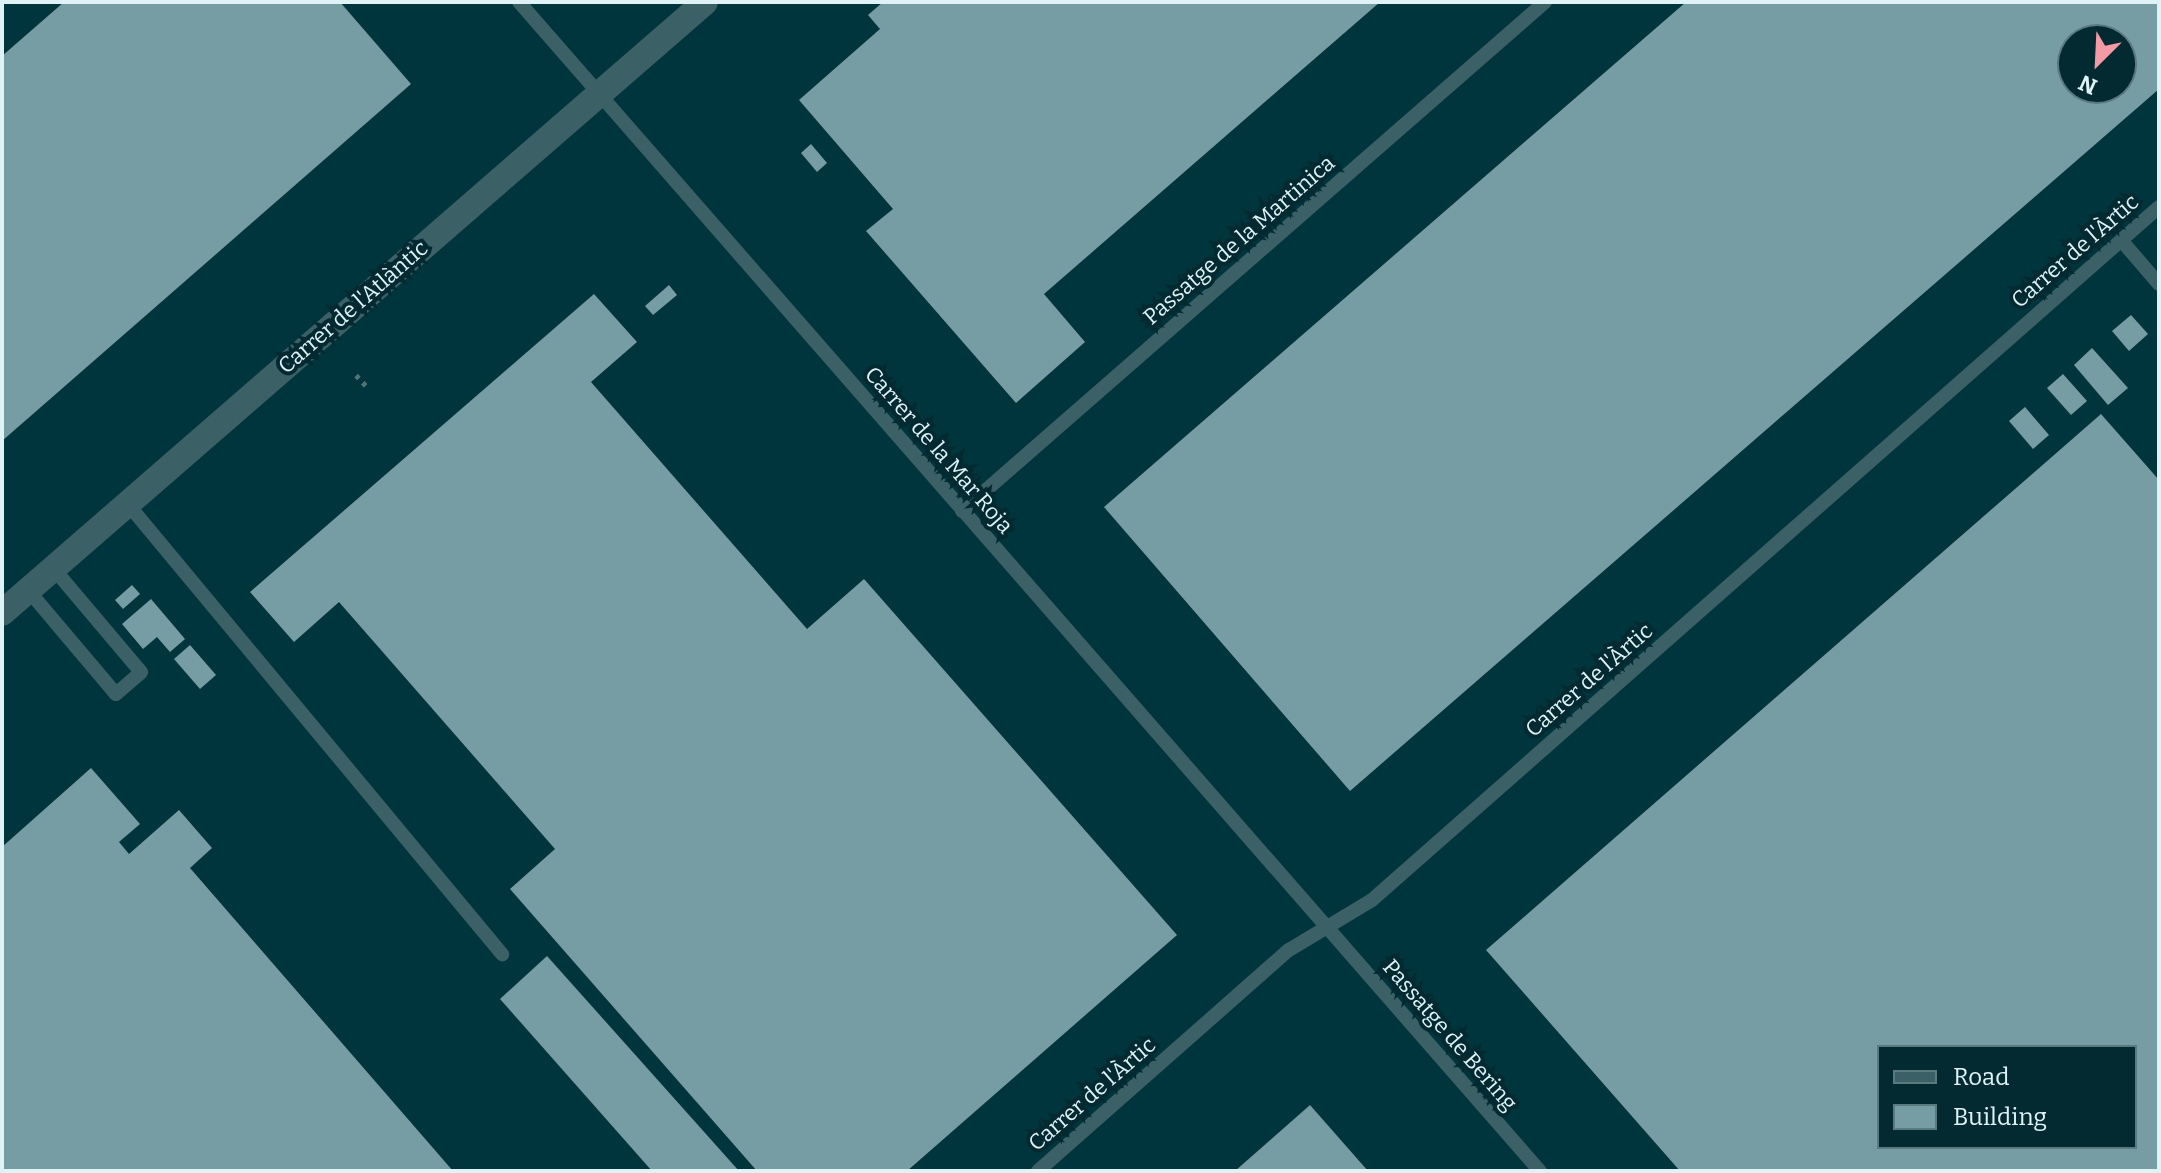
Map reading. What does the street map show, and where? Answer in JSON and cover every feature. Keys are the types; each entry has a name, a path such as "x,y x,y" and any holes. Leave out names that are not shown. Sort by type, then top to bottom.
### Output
{"street":[{"name":"Carrer de l'Atlàntic","path":"2,613 705,2"}],"lane":[{"name":"Carrer de la Mar Roja","path":"519,2 1326,928"},
{"name":"Passatge de la Martinica","path":"962,511 1545,2"},
{"name":"Carrer de l'Àrtic","path":"1038,1171 1289,950 1381,892 2159,207"},
{"path":"2121,240 2159,284"},
{"path":"127,503 502,954"},
{"path":"28,590 116,694 141,672 53,568"},
{"name":"Passatge de Bering","path":"1326,928 1540,1171"}],"path":[{"path":"356,375 367,387"}],"shaded area":[{"path":"2,2 2159,2 2159,1171 2,1171"}],"building":[{"path":"64,2 340,2 411,84 2,441 2,56"},
{"path":"883,2 1380,2 1044,294 1085,342 1016,403 866,231 893,209 799,100 880,29 868,15"},
{"path":"1686,2 2159,2 2159,89 1350,791 1104,507"},
{"path":"811,144 827,163 817,172 801,153"},
{"path":"669,285 677,295 653,315 645,306"},
{"path":"594,294 637,342 591,382 807,629 864,579 1177,935 907,1171 757,1171 510,889 555,849 339,602 294,642 250,592"},
{"path":"2131,315 2148,334 2129,351 2112,331"},
{"path":"2092,348 2128,388 2108,405 2074,365"},
{"path":"2063,374 2087,401 2071,415 2047,388"},
{"path":"2025,407 2049,435 2033,449 2009,421"},
{"path":"2101,414 2159,480 2159,1171 1680,1171 1486,950"},
{"path":"132,585 140,594 123,609 115,600"},
{"path":"151,599 185,639 170,652 157,637 143,649 122,624"},
{"path":"190,645 216,675 200,689 174,659"},
{"path":"91,768 140,824 119,842 129,854 179,810 212,848 190,868 453,1171 2,1171 2,847"},
{"path":"547,956 739,1171 652,1171 500,999"},
{"path":"1310,1105 1368,1171 1235,1171"}]}
